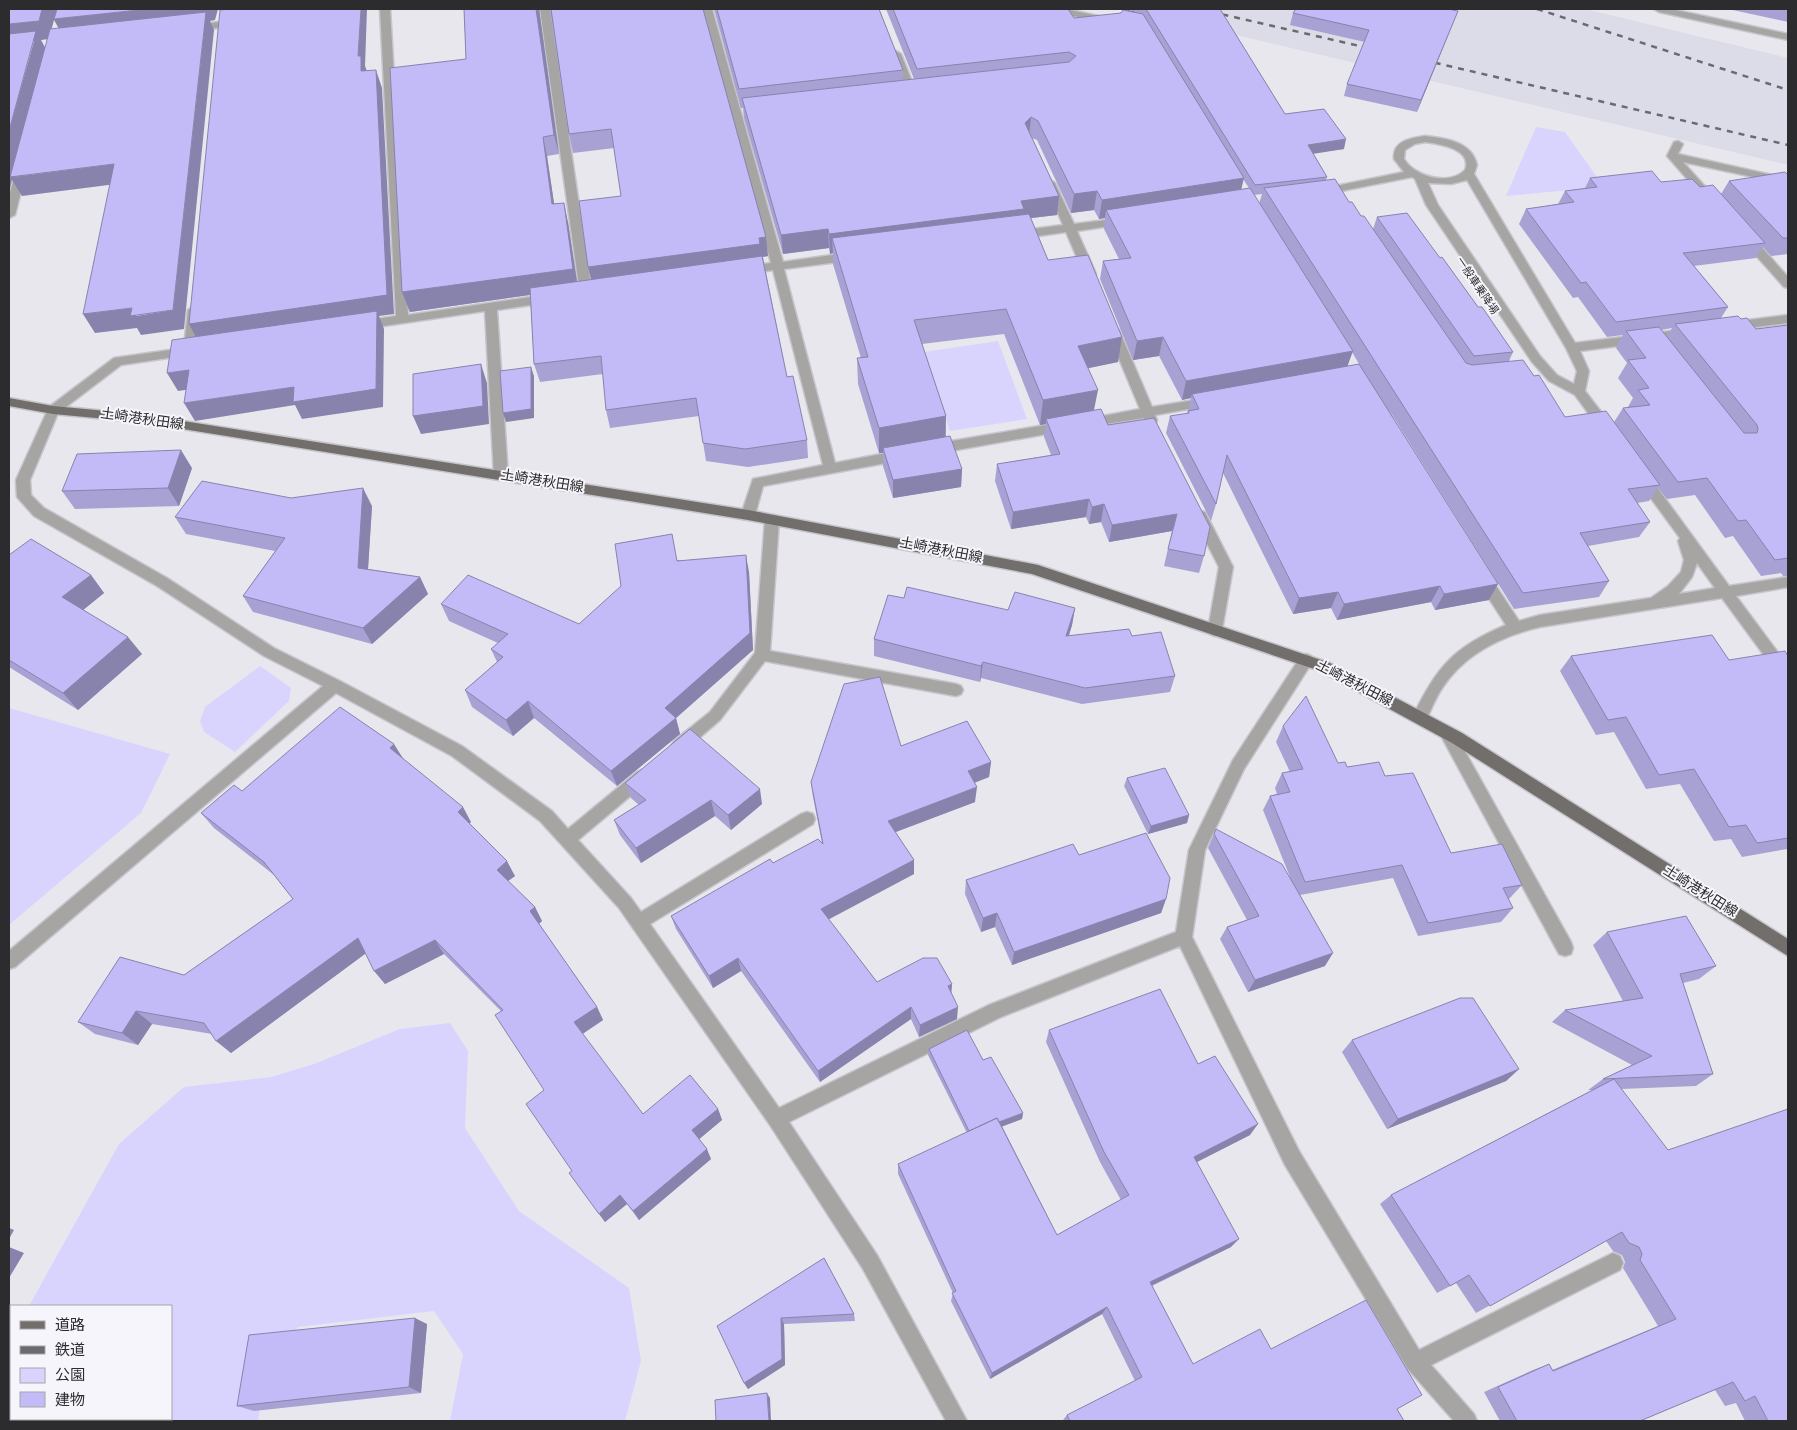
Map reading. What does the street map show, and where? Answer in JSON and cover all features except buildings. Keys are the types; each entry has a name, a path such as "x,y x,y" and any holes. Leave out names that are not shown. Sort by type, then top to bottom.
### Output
{"main road":[{"name":"土崎港秋田線","path":"9,402 53,410 139,418 748,515 1033,568 1326,667 1447,732 1788,948"}],"street":[{"path":"385,9 402,320"},
{"path":"354,327 581,293 545,9"},
{"path":"706,9 741,114 830,467"},
{"path":"1054,9 1117,23"},
{"path":"1659,9 1788,37"},
{"path":"182,29 250,21"},
{"path":"892,43 911,94"},
{"path":"1425,139 1450,143 1460,148 1468,155 1472,162 1471,170 1458,180 1446,182 1416,175 1404,168 1398,155 1401,148 1406,144 1425,139"},
{"path":"1672,156 1678,144"},
{"path":"1672,156 1787,182"},
{"path":"1672,156 1724,213"},
{"path":"9,215 24,158"},
{"path":"1042,168 1071,229 1094,284"},
{"path":"1468,173 1572,348 1583,371 1579,392"},
{"path":"1308,194 1340,194 1416,175"},
{"path":"1416,175 1432,205 1540,364 1554,378 1579,392 1614,438"},
{"path":"1003,236 1071,229 1130,220"},
{"path":"1737,227 1788,284"},
{"path":"740,271 866,254"},
{"path":"195,302 195,350 118,361 53,410 23,480 24,498 39,512 162,582 269,652 335,685 457,751 546,816 625,903 776,1120 870,1262 957,1421"},
{"path":"491,307 501,476"},
{"path":"1720,328 1788,319"},
{"path":"1109,321 1147,413 1156,430"},
{"path":"1572,348 1701,331"},
{"path":"1652,337 1664,353"},
{"path":"1526,370 1540,364"},
{"path":"748,515 758,482 830,467 1223,399"},
{"path":"1636,469 1788,677"},
{"path":"1195,507 1226,567 1215,630"},
{"path":"671,753 715,716 762,656 772,520"},
{"path":"1652,604 1669,593 1688,573 1691,561 1682,530"},
{"path":"1478,568 1514,627"},
{"path":"1420,718 1439,681 1453,666 1468,652 1514,627 1540,621 1788,582"},
{"path":"762,656 956,690"},
{"path":"1306,660 1238,765 1197,850 1184,938 1292,1158 1415,1362 1467,1421"},
{"path":"9,961 335,685"},
{"path":"1447,732 1565,948"},
{"path":"567,840 656,765"},
{"path":"639,922 807,820"},
{"path":"776,1120 995,1011 1184,938"},
{"path":"1415,1362 1613,1263"}],"shaded area":[{"path":"1126,9 1585,9 1788,58 1788,165"}],"green space":[{"path":"1536,127 1565,132 1604,187 1506,196"},
{"path":"998,341 1027,419 950,431 924,352"},
{"path":"260,666 291,688 289,701 235,752 204,732 200,721 205,707"},
{"path":"9,708 170,754 141,813 9,925"},
{"path":"450,1023 468,1051 465,1128 519,1211 629,1288 641,1361 625,1421 450,1421 463,1354 434,1311 298,1327 264,1378 258,1421 9,1421 10,1342 10,1420 172,1420 172,1305 30,1305 119,1144 184,1087 271,1077 314,1064 400,1029"}],"railway":[{"path":"1199,9 1377,50"},
{"path":"1537,9 1788,90"},
{"path":"1423,60 1788,145"}]}
